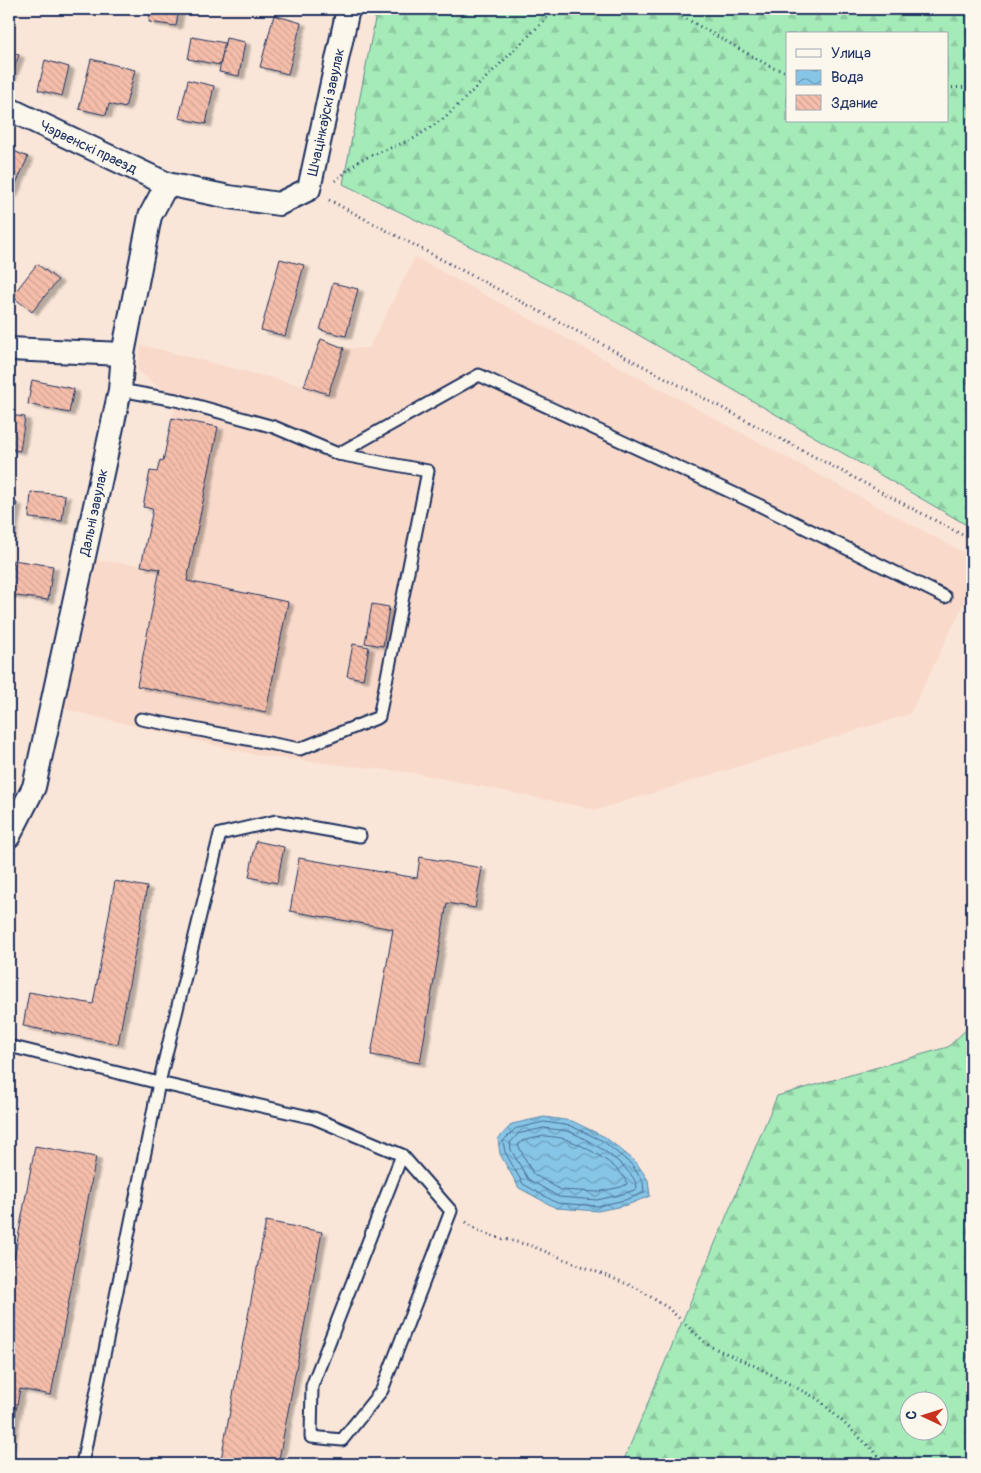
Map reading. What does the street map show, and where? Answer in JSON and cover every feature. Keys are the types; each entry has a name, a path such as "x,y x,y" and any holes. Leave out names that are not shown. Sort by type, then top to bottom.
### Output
{"street":[{"name":"Шчацінкаўскі завулак","path":"166,184 229,197 279,204 314,192 348,9"},
{"name":"Чэрвенскі праезд","path":"9,109 166,184"},
{"name":"Дальні завулак","path":"9,836 34,787 120,390 124,354 150,216 166,184"},
{"path":"9,349 20,351 124,354"}],"lane":[{"path":"338,454 479,375 761,506 945,597"},
{"path":"120,390 176,400 274,427 338,454 428,471 379,717 300,748 141,719"},
{"path":"82,1464 159,1083 220,834 276,822 360,836"},
{"path":"9,1046 159,1083 314,1118 402,1155 451,1211 382,1390 342,1440 311,1437 312,1386 402,1155"}],"path":[{"path":"556,9 446,117 413,139 360,160 314,192 972,540"},
{"path":"669,9 773,68 786,72"},
{"path":"948,88 972,87"},
{"path":"451,1211 477,1230 506,1240 529,1245 637,1288 668,1308 709,1346 754,1365 818,1399 886,1464"}],"shaded area":[{"path":"415,257 972,557 972,587 910,714 597,810 414,773 260,756 59,708 63,683 71,675 76,657 72,641 93,560 142,565 153,509 143,507 150,471 157,472 160,460 163,460 176,400 137,370 141,345 304,386 321,339 344,348 369,348"}],"green space":[{"path":"377,9 972,9 972,528 573,297 343,184"},
{"path":"972,1024 972,1464 616,1464 623,1462 777,1096 948,1047"}],"water":[{"path":"544,1117 572,1121 605,1137 636,1162 648,1180 650,1196 627,1205 598,1211 556,1208 519,1188 500,1154 498,1139 512,1124"}],"building":[{"path":"151,9 179,9 176,26 149,22"},
{"path":"274,15 301,23 288,74 260,67"},
{"path":"192,37 225,43 220,65 188,59"},
{"path":"226,38 245,42 239,76 219,72"},
{"path":"9,51 19,55 10,78 9,78"},
{"path":"91,59 135,70 125,108 109,104 106,115 79,109"},
{"path":"45,60 69,67 62,96 38,90"},
{"path":"188,80 214,86 206,124 179,118"},
{"path":"9,149 28,157 11,195 9,194"},
{"path":"280,259 304,265 285,336 261,330"},
{"path":"37,264 58,280 32,312 12,296"},
{"path":"333,283 358,289 346,336 320,330"},
{"path":"321,339 344,348 328,394 304,386"},
{"path":"32,380 74,389 69,413 28,404"},
{"path":"9,415 25,417 20,451 9,449"},
{"path":"172,418 218,427 187,581 288,602 266,712 137,686 160,569 141,566 153,509 143,507 150,471 157,472 160,460 163,461"},
{"path":"31,492 65,495 62,521 29,518"},
{"path":"9,501 17,503 9,543"},
{"path":"13,560 53,566 48,600 9,595"},
{"path":"372,604 389,607 383,646 365,643"},
{"path":"353,644 369,647 363,679 347,676"},
{"path":"256,841 284,847 277,883 249,877"},
{"path":"420,857 482,868 475,908 447,903 420,1063 371,1055 393,929 290,911 299,858 417,878"},
{"path":"115,881 147,887 118,1044 23,1026 29,992 93,1004"},
{"path":"35,1146 96,1157 51,1395 20,1389 9,1448 9,1286"},
{"path":"266,1221 322,1232 279,1459 305,1464 250,1464 221,1459"}]}
